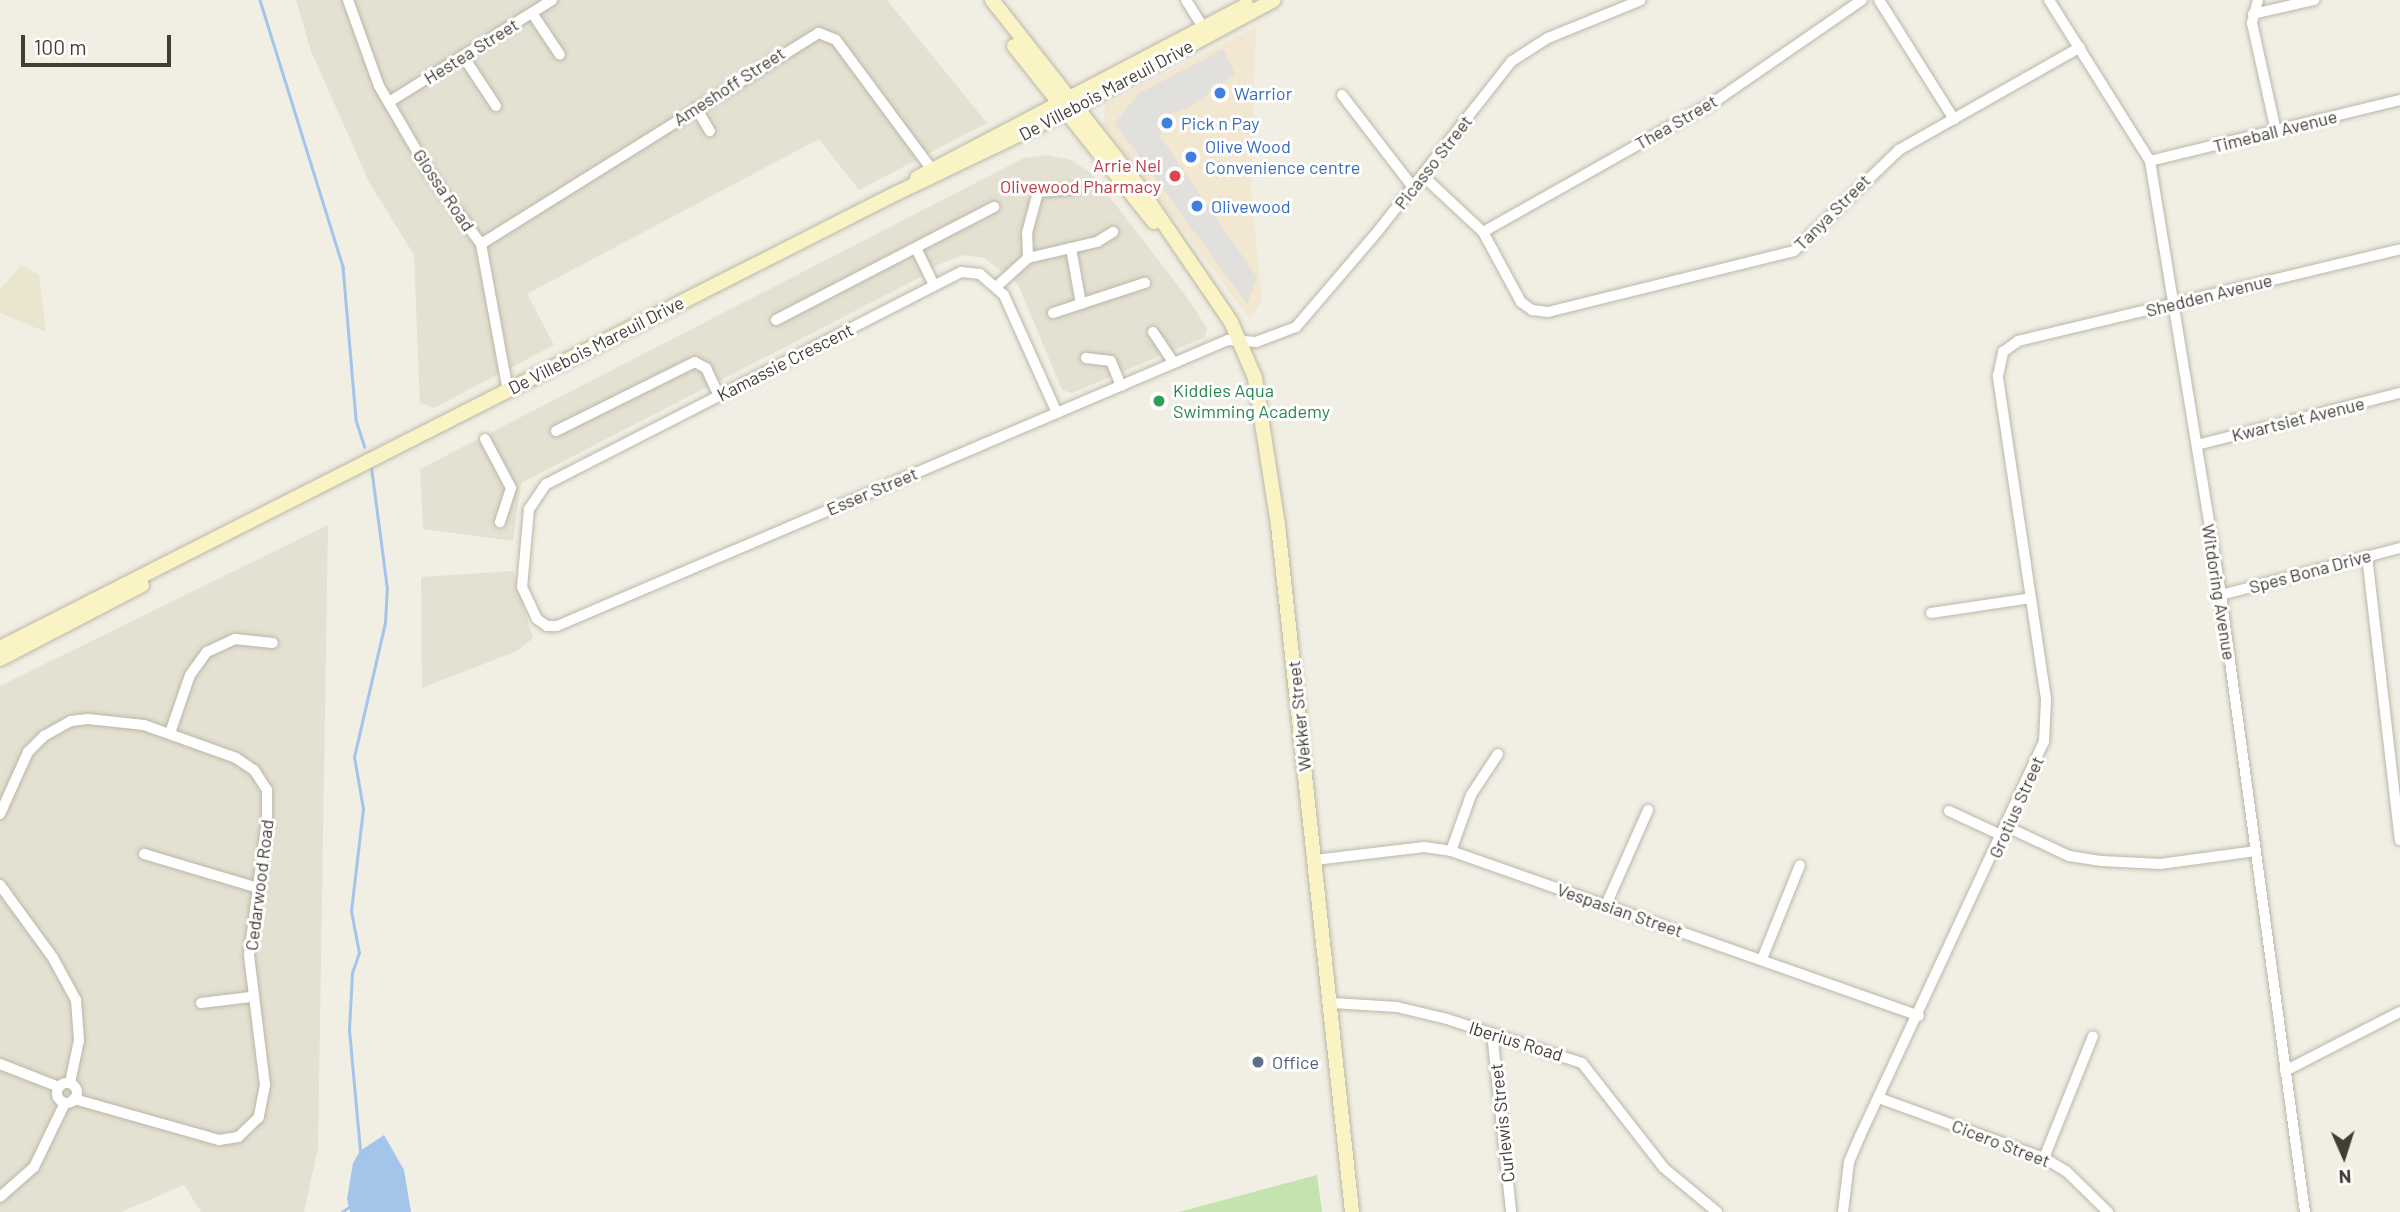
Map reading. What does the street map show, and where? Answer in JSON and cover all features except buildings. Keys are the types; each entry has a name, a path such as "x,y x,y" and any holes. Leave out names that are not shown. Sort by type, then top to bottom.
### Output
{"main road":[{"name":"Wekker Street","path":"981,0 1066,106 1139,187 1242,343 1265,414 1333,1003 1352,1212"},
{"name":"Wekker Street","path":"992,0 1066,106"},
{"name":"De Villebois Mareuil Drive","path":"1206,32 1256,0"},
{"name":"De Villebois Mareuil Drive","path":"3,654 106,606 296,498 897,193 1206,32 1275,0"}],"street":[{"name":"Glossa Road","path":"348,0 371,72 429,172 481,244 508,391"},
{"name":"Hestea Street","path":"389,102 552,0"},
{"path":"1186,0 1206,32"},
{"name":"Picasso Street","path":"1242,343 1280,334 1304,320 1520,54 1548,38 1641,0"},
{"name":"Thea Street","path":"1483,232 1717,100 1862,0"},
{"path":"1879,0 1954,119"},
{"name":"Witdoring Avenue","path":"2049,0 2150,162 2221,595 2305,1212"},
{"path":"2258,0 2253,14 2276,131"},
{"path":"2253,14 2314,0"},
{"path":"532,13 560,55"},
{"name":"Ameshoff Street","path":"481,244 812,34 828,34 934,173"},
{"name":"Tanya Street","path":"1483,232 1521,302 1538,312 1556,310 1794,251 1870,174 1899,150 2080,47"},
{"path":"463,56 496,106"},
{"path":"1342,94 1412,186"},
{"name":"Timeball Avenue","path":"2150,162 2400,100"},
{"path":"696,108 710,131"},
{"path":"1422,175 1483,232"},
{"path":"1028,258 1027,233 1038,192 1076,189"},
{"path":"776,320 994,208"},
{"path":"996,287 1028,258 1097,242 1113,232"},
{"path":"916,248 934,285"},
{"path":"1071,248 1081,304"},
{"name":"Shedden Avenue","path":"2018,341 2400,250"},
{"name":"Kamassie Crescent","path":"532,499 546,485 934,285 969,271 996,287 1011,305 1057,413"},
{"path":"1053,313 1146,283"},
{"path":"1153,332 1174,363"},
{"name":"Esser Street","path":"532,499 522,587 537,619 547,626 557,625 1228,340 1242,343"},
{"name":"Grotius Street","path":"1843,1212 1849,1162 2040,755 2046,726 1998,376 2003,352 2018,341"},
{"path":"1086,358 1111,360 1121,386"},
{"path":"556,431 695,362 706,368 719,396"},
{"name":"Kwartsiet Avenue","path":"2197,445 2400,393"},
{"path":"485,439 509,481 512,496 500,522"},
{"path":"512,496 532,499"},
{"name":"Spes Bona Drive","path":"2221,595 2400,548"},
{"path":"2367,556 2400,840"},
{"path":"1935,609 2030,595"},
{"path":"170,733 190,675 207,652 235,639 273,643"},
{"name":"Cedarwood Road","path":"1,808 28,752 44,736 71,721 105,719 170,733 245,763 265,784 267,820 255,887 251,997 264,1098 254,1125 238,1137 219,1140 195,1136 70,1101"},
{"path":"1451,851 1471,795 1498,754"},
{"path":"1606,905 1648,810"},
{"path":"1949,811 2069,856 2102,862 2160,864 2256,851"},
{"name":"Vespasian Street","path":"1315,860 1424,847 1451,851 1919,1016"},
{"path":"144,854 255,887"},
{"path":"1762,959 1800,865"},
{"path":"0,885 53,958 76,1000 79,1040 59,1098 70,1101"},
{"path":"201,1003 251,997"},
{"name":"Iberius Road","path":"1333,1003 1397,1007 1492,1033 1582,1063 1664,1168 1712,1211"},
{"path":"2286,1071 2400,1012"},
{"name":"Curlewis Street","path":"1492,1033 1511,1212"},
{"path":"2044,1158 2093,1036"},
{"path":"0,1064 78,1091 34,1167 0,1197"},
{"name":"Cicero Street","path":"1879,1098 2044,1158 2066,1171 2108,1212"}],"shaded area":[{"path":"296,0 887,0 987,123 859,190 819,139 527,294 554,345 434,408 420,403 414,255 369,182 311,51"},
{"name":"Olive Wood Convenience centre","path":"1256,27 1251,189 1262,300 1250,319 1104,125 1105,104"},
{"path":"1223,49 1235,74 1191,106 1168,115 1160,136 1257,277 1247,304 1115,123 1138,94"},
{"path":"1047,155 1071,160 1092,174 1186,296 1207,328 1205,337 1072,393 1062,390 1018,284 984,258 964,255 937,265 921,277 521,483 513,541 423,529 420,469 1024,158"},
{"path":"21,265 39,275 46,332 0,313 0,290"},
{"path":"328,525 318,1148 304,1212 201,1212 184,1185 121,1212 0,1212 0,686"},
{"path":"513,571 533,638 517,651 422,688 421,577"}],"green space":[{"path":"1317,1175 1322,1212 1179,1212"}],"water":[{"path":"384,1135 404,1170 411,1212 350,1212 347,1199 353,1163 360,1151"}],"waterway":[{"path":"260,0 343,267 356,420 365,447"},
{"path":"360,1151 349,1029 352,973 359,953 351,911 363,809 354,757 385,623 387,589 371,468"},
{"path":"342,1212 349,1207"}],"place":[{"name":"Warrior","path":"1220,93"},
{"name":"Pick n Pay","path":"1167,123"},
{"name":"Olive Wood Convenience centre","path":"1191,157"},
{"name":"Arrie Nel Olivewood Pharmacy","path":"1175,176"},
{"name":"Olivewood","path":"1197,206"},
{"name":"Kiddies Aqua Swimming Academy","path":"1159,401"},
{"name":"Office","path":"1258,1062"}]}
